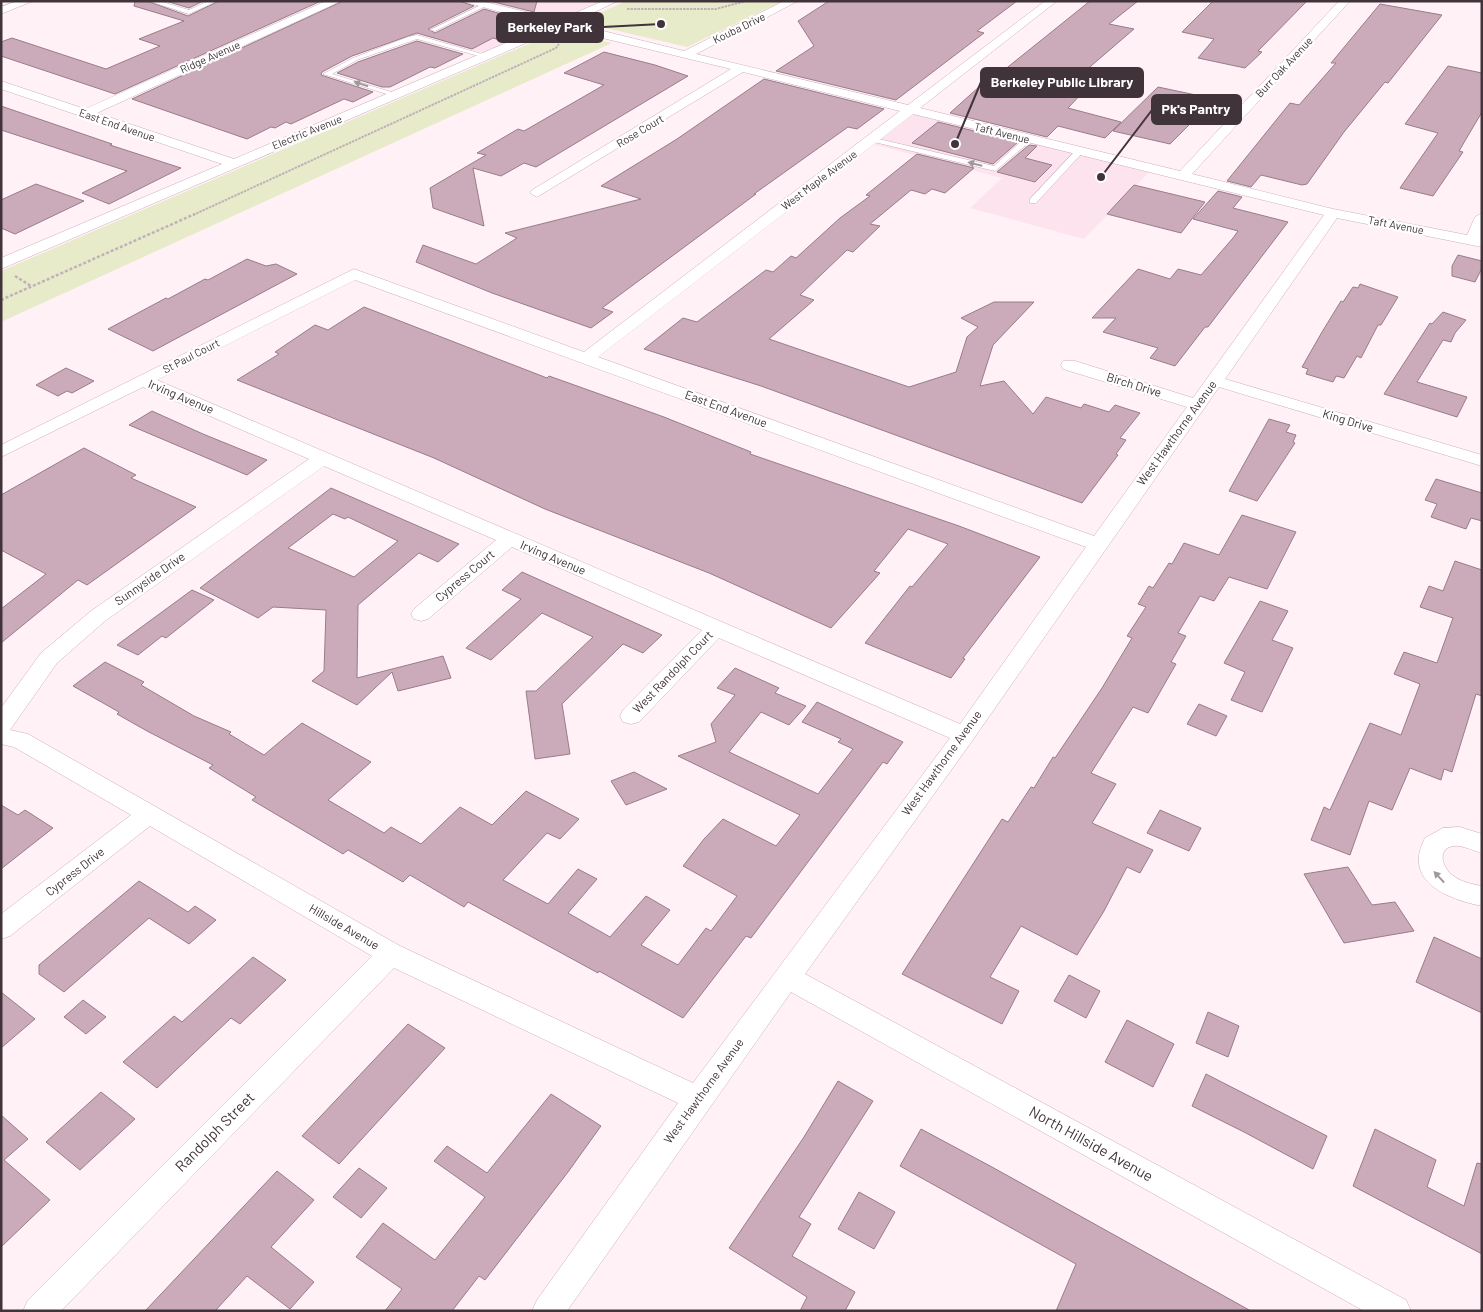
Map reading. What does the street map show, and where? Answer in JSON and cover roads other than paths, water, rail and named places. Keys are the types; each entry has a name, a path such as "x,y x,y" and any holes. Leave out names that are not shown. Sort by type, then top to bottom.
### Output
{"street":[{"path":"1,11 28,1"},
{"name":"Ridge Avenue","path":"84,114 336,1"},
{"name":"Taft Avenue","path":"466,1 1333,213 1477,241"},
{"name":"Electric Avenue","path":"1,264 232,163 396,95 613,1"},
{"name":"Kouba Drive","path":"686,54 793,1"},
{"name":"West Maple Avenue","path":"586,358 1052,1"},
{"name":"Burr Oak Avenue","path":"1182,177 1345,1"},
{"name":"Rose Court","path":"537,193 742,68"},
{"name":"East End Avenue","path":"1,85 232,163"},
{"name":"West Hawthorne Avenue","path":"548,1311 698,1099 964,735 1097,544 1198,405 1333,213"},
{"path":"1477,241 1482,217"},
{"name":"East End Avenue","path":"354,274 1097,544"},
{"name":"St Paul Court","path":"1,452 354,274"},
{"name":"Birch Drive","path":"1069,365 1198,405"},
{"name":"Irving Avenue","path":"142,380 964,735"},
{"name":"King Drive","path":"1214,381 1482,461"},
{"name":"Sunnyside Drive","path":"1,725 49,658 98,616 323,458"},
{"name":"Cypress Court","path":"421,614 510,539"},
{"name":"West Randolph Court","path":"631,716 716,628"},
{"name":"Hillside Avenue","path":"1,736 20,740 391,954 698,1099"},
{"name":"Cypress Drive","path":"1,929 148,815"},
{"path":"1482,844 1459,836 1446,837 1437,840 1430,846 1427,857 1430,867 1442,881 1455,890 1469,895 1482,896"},
{"name":"Randolph Street","path":"39,1311 391,954"},
{"name":"North Hillside Avenue","path":"787,977 1396,1311"}],"lane":[{"path":"152,1 189,12 214,1"},
{"path":"433,30 483,6"},
{"path":"396,95 326,74 355,59 417,37 486,56"},
{"path":"873,139 995,169 1029,140"},
{"path":"1033,201 1079,152"}],"place":[{"name":"Berkeley Park","path":"661,24"},
{"name":"Berkeley Public Library","path":"955,144"},
{"name":"Pk's Pantry","path":"1101,177"}]}
